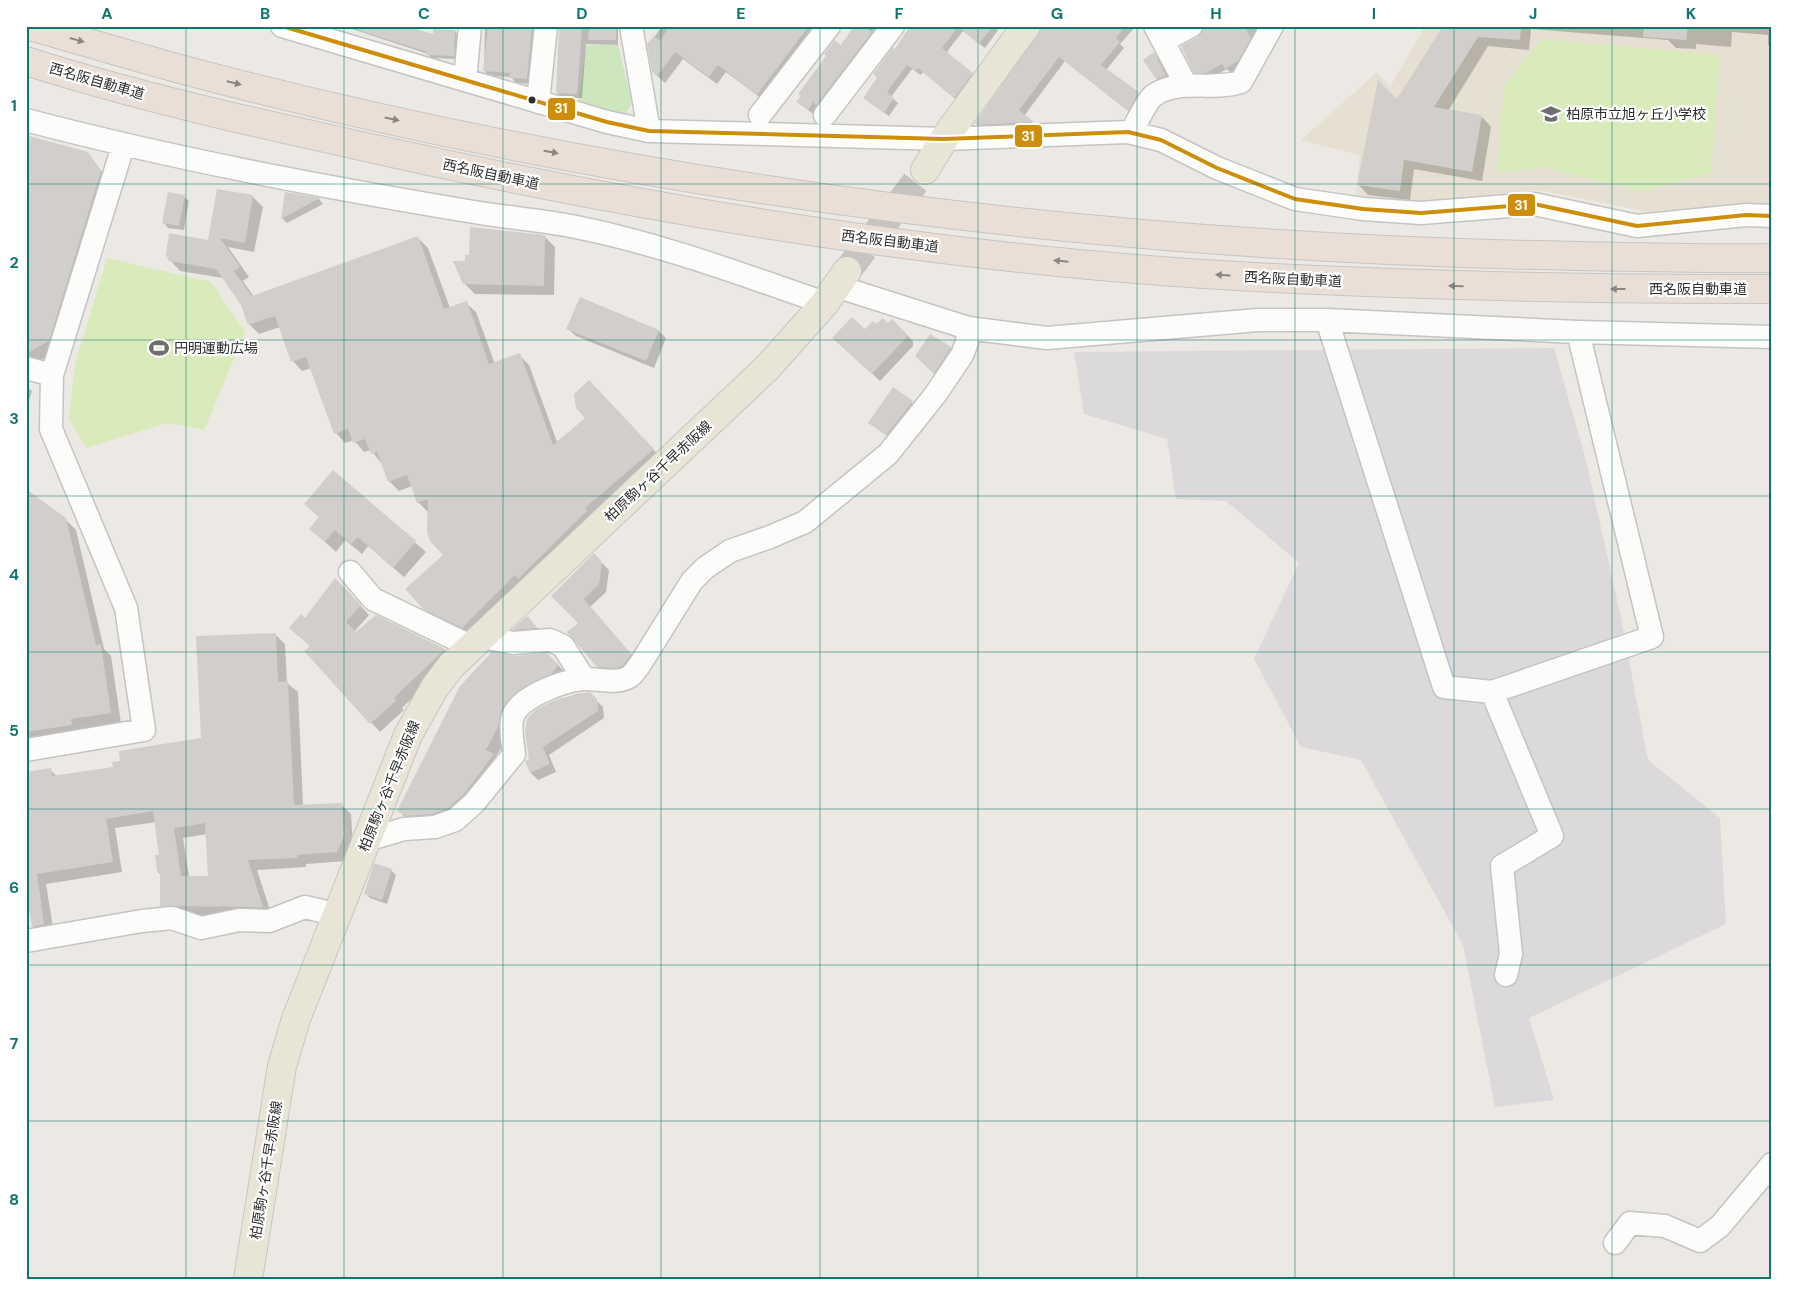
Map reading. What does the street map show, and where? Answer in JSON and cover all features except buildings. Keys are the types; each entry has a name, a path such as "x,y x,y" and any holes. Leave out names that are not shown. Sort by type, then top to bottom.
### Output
{"highway":[{"path":"30,26 217,79 354,111 526,148 834,201 955,216 1183,237 1372,250 1485,255 1772,258"},
{"name":"西名阪自動車道","path":"26,61 212,113 465,170 682,211 894,241 1191,273 1387,284 1615,289 1772,289"}],"main road":[{"path":"925,170 944,138 1017,29"},
{"name":"柏原駒ヶ谷千早赤阪線","path":"248,1279 282,1066 296,1018 408,735 435,686 452,666 767,368 836,287"}],"street":[{"path":"282,26 538,102 648,131 944,138 1131,133 1161,140 1217,168 1295,199 1363,209 1421,213 1534,204 1637,226 1746,215 1772,216"},
{"path":"538,102 546,26"},
{"path":"631,26 648,131"},
{"path":"634,48 649,26"},
{"path":"760,115 829,26"},
{"path":"825,115 893,26"},
{"path":"1186,85 1159,34 1191,26"},
{"path":"1131,133 1153,96 1180,85 1227,87 1241,82 1272,26"},
{"path":"465,80 468,27"},
{"path":"26,120 123,146 475,212 576,227 712,264 836,287 968,328 1048,338 1258,320 1327,320 1578,332 1772,338"},
{"path":"26,750 144,730 126,608 51,429 52,375 123,146"},
{"path":"1327,320 1444,687 1492,692 1652,637 1578,332"},
{"path":"367,840 404,829 434,827 455,820 474,803 514,754 512,720 516,710 528,699 560,684 584,679 611,681 628,678 639,666 692,581 705,568 730,550 770,537 804,522 888,454 935,396 962,355 967,342 968,328"},
{"path":"26,368 52,375"},
{"path":"350,572 373,599 478,642 513,643 550,640 563,646 584,679"},
{"path":"1492,692 1552,836 1502,866 1511,954 1506,975"},
{"path":"26,942 142,921 172,918 201,928 239,920 269,921 305,907 338,915"},
{"path":"1615,1243 1630,1224 1665,1226 1700,1241 1720,1226 1772,1164"}],"shaded area":[{"name":"柏原市立旭ヶ丘小学校","path":"1425,26 1772,26 1772,205 1649,212 1538,190 1423,202 1356,196 1360,155 1301,140 1377,72 1390,87"},
{"path":"1554,348 1586,460 1620,613 1648,760 1720,818 1726,924 1529,1018 1554,1100 1495,1107 1463,945 1361,760 1301,747 1254,659 1299,563 1226,501 1176,499 1167,439 1084,414 1074,352"}],"green space":[{"path":"1541,39 1720,55 1711,173 1642,191 1546,168 1497,172 1504,87"},
{"path":"586,45 618,45 632,103 625,115 578,105"},
{"name":"円明運動広場","path":"107,258 211,282 245,332 204,430 167,423 86,448 69,419 75,364"}],"tunnel":[{"path":"847,271 925,170"}],"transit line":[{"name":"31","path":"282,26 607,122 649,131 944,139 1128,132 1161,140 1217,168 1295,199 1363,209 1421,213 1534,204 1637,226 1746,215 1772,216"}],"place":[{"name":"柏原市立旭ヶ丘小学校","path":"1551,114"},
{"name":"円明運動広場","path":"159,348"}]}
